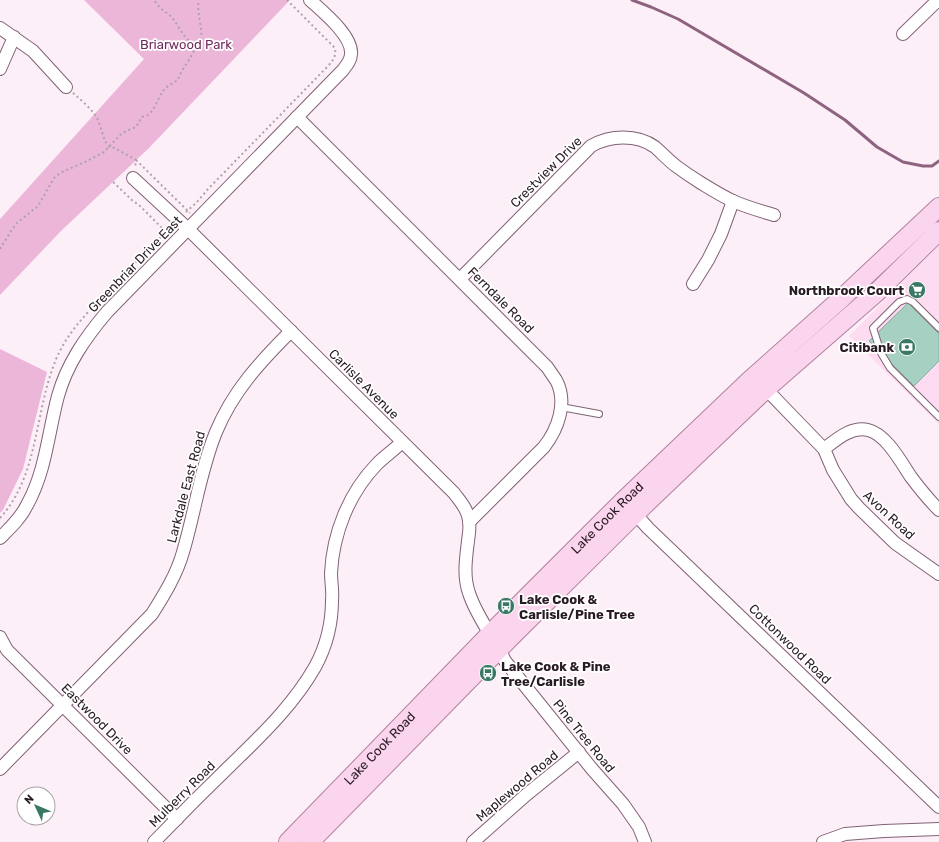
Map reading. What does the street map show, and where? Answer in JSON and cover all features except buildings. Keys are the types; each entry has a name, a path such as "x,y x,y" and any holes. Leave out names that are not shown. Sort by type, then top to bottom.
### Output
{"main road":[{"name":"Lake Cook Road","path":"288,842 495,642 629,507 749,381 842,298 938,209"},
{"name":"Lake Cook Road","path":"629,507 876,293 939,232"},
{"name":"Lake Cook Road","path":"310,842 495,642"}],"street":[{"name":"Greenbriar Drive East","path":"0,538 14,524 27,506 39,481 58,396 69,366 87,336 107,312 349,63 351,46 346,36 310,0"},
{"path":"903,34 938,0"},
{"path":"0,28 33,51 66,87"},
{"path":"0,69 14,37"},
{"name":"Ferndale Road","path":"297,117 547,367 556,381 561,397 561,407 557,427 550,439 544,447 469,522"},
{"name":"Crestview Drive","path":"460,279 591,146 599,141 608,139 623,137 643,141 654,147 676,166 733,201 774,215"},
{"name":"Carlisle Avenue","path":"133,178 188,229 454,493 464,506 470,527 465,567 468,591 476,613 495,642"},
{"path":"693,284 708,260 721,234 733,201"},
{"name":"Larkdale East Road","path":"0,770 152,614 174,576 183,553 206,460 216,432 232,401 249,375 291,331"},
{"name":"Avon Road","path":"749,381 766,389 824,449 833,470 859,508 895,543 939,574"},
{"path":"824,449 844,434 857,430 867,429 878,434 888,443 911,477 939,510"},
{"name":"Mulberry Road","path":"154,842 280,715 299,691 315,666 326,639 331,619 331,574 333,551 349,503 362,482 377,464 402,442"},
{"name":"Cottonwood Road","path":"629,507 648,528 939,806"},
{"name":"Eastwood Drive","path":"0,637 7,650 177,819"},
{"name":"Pine Tree Road","path":"495,642 505,660 592,769 623,804 639,827 646,842"},
{"name":"Maplewood Road","path":"472,842 526,795 579,752"},
{"path":"822,842 845,834 884,830 939,829"}],"lane":[{"path":"939,328 913,302 907,299 899,302 873,328 881,353 890,368 939,417"},
{"path":"561,407 599,414"}],"path":[{"path":"154,0 160,8 172,17 183,34 196,48"},
{"path":"0,249 17,223 38,206 54,178 60,173 104,152 122,133 136,127 142,117 153,110 162,92 178,80 180,72 192,58 200,40 201,29 198,15 199,0"},
{"path":"66,87 86,104 97,118 104,142 109,147 115,148 136,160 188,210 329,65 334,58 336,53 335,48 287,0"},
{"path":"133,178 136,160"}],"shaded area":[{"name":"Northbrook Court","path":"939,245 939,424 849,336"}],"green space":[{"name":"Briarwood Park","path":"84,0 290,0 149,148 62,230 0,295 0,219 144,59"},
{"path":"0,349 47,372 23,469 3,510 0,513"}],"waterway":[{"path":"632,0 678,19 804,93 845,120 877,147 903,162 923,166 932,166 939,161"}],"place":[{"name":"Northbrook Court","path":"917,290"},
{"name":"Citibank","path":"907,347"},
{"name":"Lake Cook & Carlisle/Pine Tree","path":"506,606"},
{"name":"Lake Cook & Pine Tree/Carlisle","path":"488,673"}]}
